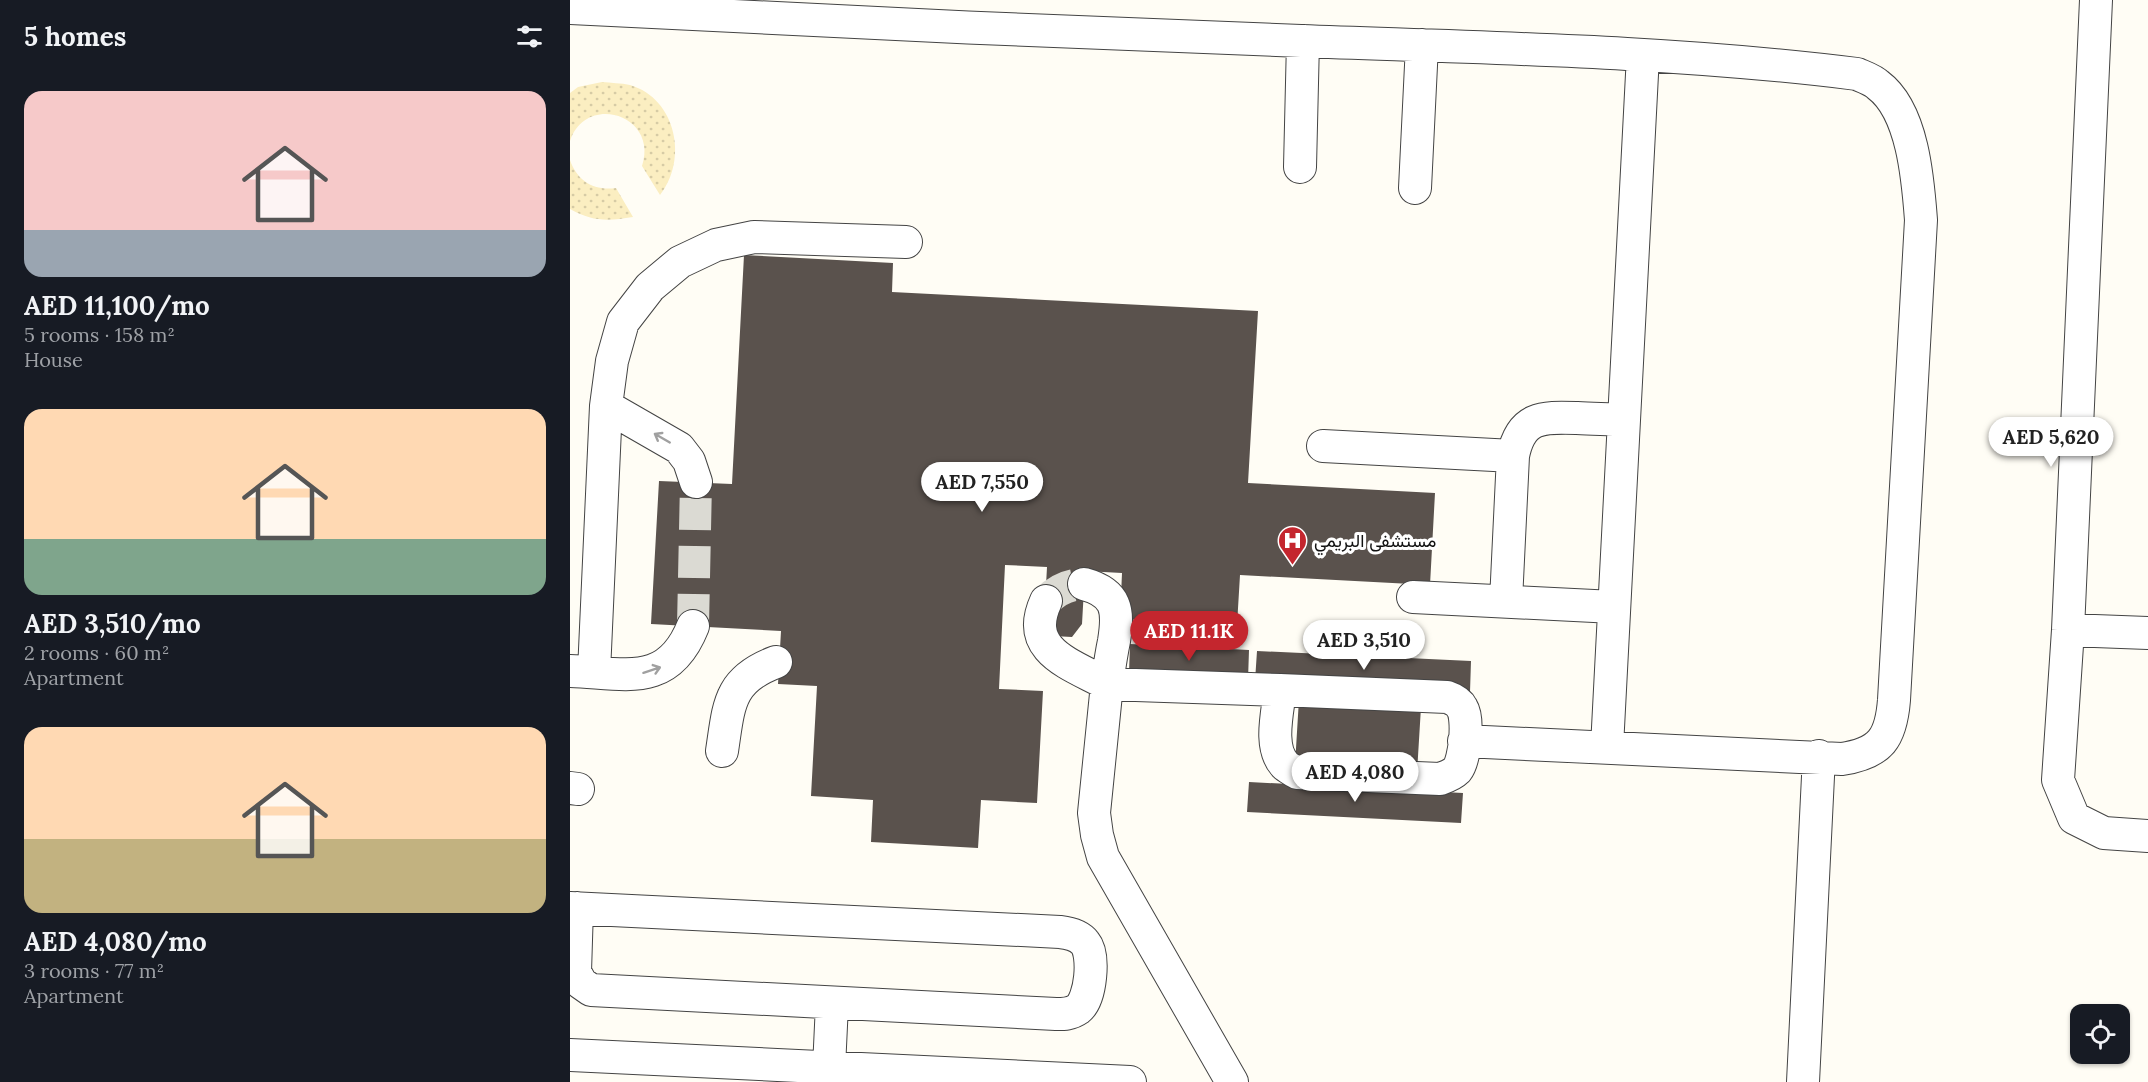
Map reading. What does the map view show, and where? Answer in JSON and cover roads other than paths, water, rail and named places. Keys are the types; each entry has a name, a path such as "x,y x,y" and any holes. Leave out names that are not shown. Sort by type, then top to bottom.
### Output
{"street":[{"path":"2096,0 2068,630 2058,780 2074,818 2104,833 2148,836"},
{"path":"570,8 879,24 1643,55 1857,74 1878,84 1894,102 1904,123 1919,188 1921,220 1892,723 1881,742 1863,755 1842,759 1819,756 1464,741"},
{"path":"1300,167 1303,41"},
{"path":"1415,188 1422,45"},
{"path":"1607,747 1643,55"},
{"path":"693,626 686,644 671,662 649,673 582,671 606,406 612,361 623,322 650,287 680,262 716,245 754,237 906,242"},
{"path":"606,406 679,448 689,461 696,482"},
{"path":"1506,601 1515,442 1523,430 1547,417 1624,420"},
{"path":"1323,446 1513,456"},
{"path":"1084,584 1096,587 1107,594 1114,603 1117,615 1107,684 1094,813 1103,857 1232,1082"},
{"path":"1413,597 1614,607"},
{"path":"1046,601 1039,623 1041,636 1047,648 1057,657 1107,684 1280,690 1447,697 1456,700 1465,716 1462,760 1458,769 1450,776 1440,779 1297,773 1284,764 1277,752 1280,690"},
{"path":"2068,630 2148,633"},
{"path":"722,751 731,699 742,682 758,669 776,662"},
{"path":"1803,1082 1819,756"},
{"path":"574,908 1060,932 1074,934 1080,938 1091,956 1086,998 1079,1009 1068,1014 832,1004 591,990 581,983 575,972 574,908"},
{"path":"830,1068 832,1004"},
{"path":"570,1055 624,1070 830,1068 1130,1082"}],"tunnel":[{"path":"693,626 696,482"},
{"path":"1046,601 1063,588 1084,584"}],"place":[{"name":"مستشفى البريمي","path":"1293,566"}]}
